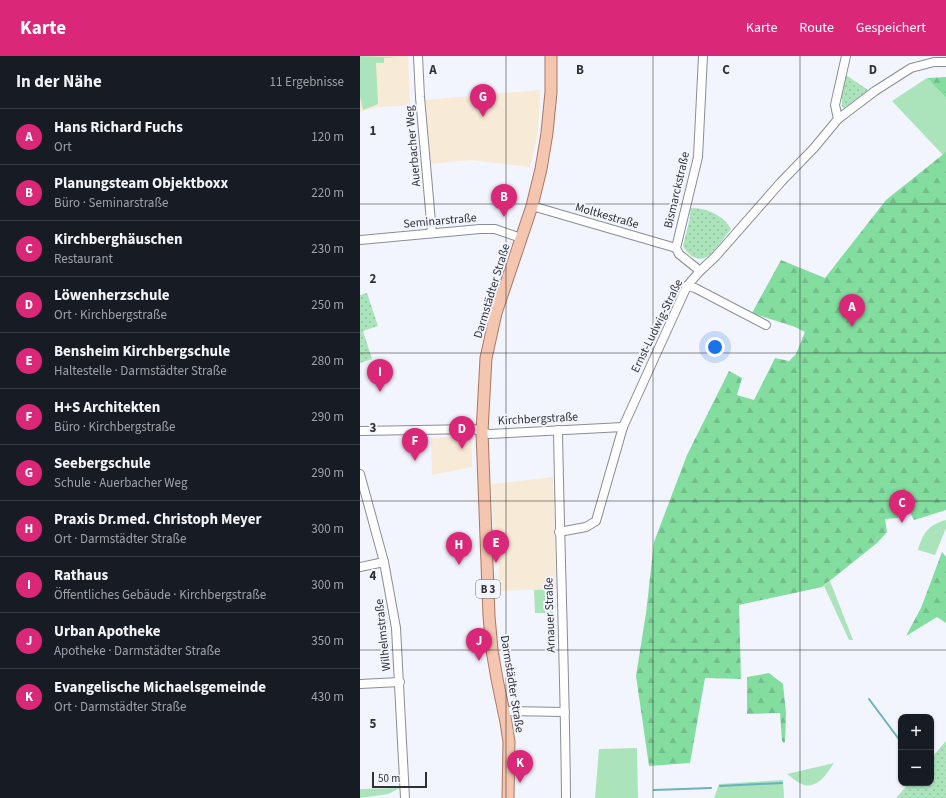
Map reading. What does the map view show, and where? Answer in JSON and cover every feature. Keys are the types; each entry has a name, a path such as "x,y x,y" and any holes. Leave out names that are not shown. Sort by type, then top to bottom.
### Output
{"main road":[{"name":"Darmstädter Straße","path":"508,798 509,742 492,650 482,432 486,358 496,313 532,206 541,169 547,133 551,56"}],"street":[{"name":"Auerbacher Weg","path":"418,56 420,97 432,233"},
{"name":"Bismarckstraße","path":"676,248 698,157 703,56"},
{"path":"838,119 835,105 846,56"},
{"name":"Ernst-Ludwig-Straße","path":"559,532 579,529 591,525 596,521 623,427 687,286 700,270 716,256 781,182 814,148 838,119 875,91 911,68 934,62 946,62"},
{"name":"Moltkestraße","path":"532,206 676,248"},
{"name":"Seminarstraße","path":"360,240 480,229 495,229 521,238"},
{"path":"676,248 679,254 700,270"},
{"path":"687,286 695,288 766,325"},
{"name":"Kirchbergstraße","path":"360,431 474,429 489,434 623,427"},
{"name":"Arnauer Straße","path":"558,430 559,532 565,712 566,798"},
{"name":"Wilhelmstraße","path":"360,474 384,562 396,628 405,798"},
{"path":"360,567 384,562"},
{"path":"360,684 400,682"},
{"path":"504,711 565,712"}],"shaded area":[{"path":"360,56 408,56 410,105 379,107 360,112"},
{"path":"540,90 538,133 530,167 470,160 431,164 425,100"},
{"path":"471,437 472,467 432,475 431,438"},
{"path":"553,477 556,589 497,591 499,570 494,534 492,484"}],"green space":[{"path":"360,56 398,57 384,58 384,63 376,63 378,104 363,110 360,97"},
{"path":"846,75 868,90 844,108 842,107 842,91"},
{"path":"946,77 946,98 927,78"},
{"path":"927,78 946,98 946,152 943,155 892,101"},
{"path":"946,152 946,510 914,520 909,511 899,513 898,518 885,519 887,532 877,543 822,587 739,605 741,679 705,678 690,763 649,766 636,676 646,613 654,542 687,455 729,371 742,378 737,395 754,400 775,358 789,361 796,354 805,332 795,327 752,313 781,260 825,278 886,200"},
{"path":"691,208 703,209 714,213 724,220 731,229 708,256 701,259 690,255 683,246"},
{"path":"367,293 378,326 363,331 372,359 360,363 360,295"},
{"path":"946,520 946,528 935,555 918,550 927,530 935,524"},
{"path":"942,552 946,557 946,623 937,617 906,636 921,608"},
{"path":"830,581 853,640 849,640 824,586"},
{"path":"552,589 553,613 535,613 534,590"},
{"path":"769,673 783,684 786,713 784,743 782,741 780,713 747,714 747,677"},
{"path":"946,741 946,798 896,798 906,786 934,786 934,755"},
{"path":"637,748 638,798 595,798 599,749"},
{"path":"834,763 822,779 814,784 804,785 787,774"},
{"path":"783,780 784,798 714,798 719,784"},
{"path":"400,788 388,794 360,798 360,789"}],"waterway":[{"path":"869,699 898,738"},
{"path":"720,786 782,783"},
{"path":"654,790 711,788"}],"place":[{"name":"Seebergschule","path":"483,117"},
{"name":"Planungsteam Objektboxx","path":"504,217"},
{"name":"Hans Richard Fuchs","path":"852,327"},
{"name":"Rathaus","path":"380,392"},
{"name":"Löwenherzschule","path":"462,449"},
{"name":"H+S Architekten","path":"415,461"},
{"name":"Kirchberghäuschen","path":"902,523"},
{"name":"Bensheim Kirchbergschule","path":"496,563"},
{"name":"Praxis Dr.med. Christoph Meyer","path":"459,565"},
{"name":"Urban Apotheke","path":"479,661"},
{"name":"Evangelische Michaelsgemeinde","path":"520,783"}]}
